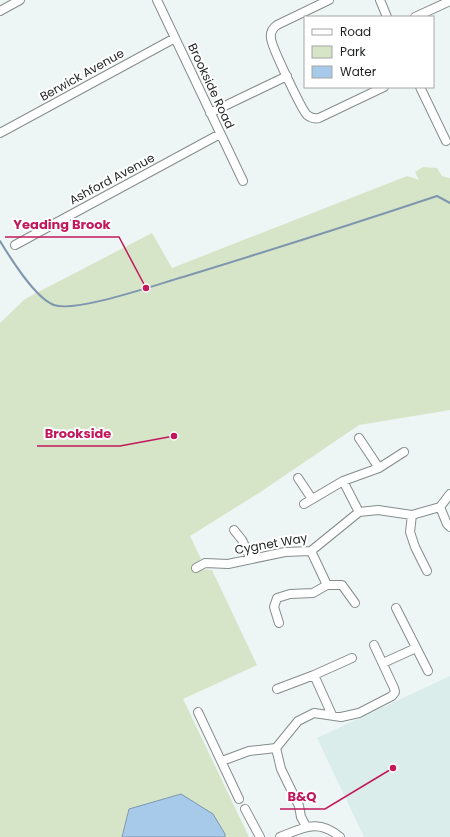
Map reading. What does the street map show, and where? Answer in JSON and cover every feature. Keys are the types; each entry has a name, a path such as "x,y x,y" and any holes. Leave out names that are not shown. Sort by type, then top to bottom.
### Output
{"street":[{"path":"0,11 20,0"},
{"name":"Brookside Road","path":"157,0 243,181"},
{"path":"329,0 284,21 273,29 271,35 271,42 305,112 311,117 316,118 382,88"},
{"path":"380,0 388,16"},
{"path":"417,16 450,1"},
{"name":"Berwick Avenue","path":"0,133 175,38"},
{"path":"210,113 287,76"},
{"path":"420,88 446,141"},
{"name":"Ashford Avenue","path":"15,245 220,134"},
{"path":"359,438 379,468"},
{"path":"304,504 343,481 379,468 404,452"},
{"path":"298,478 312,499"},
{"path":"343,481 359,512 378,510 412,515 440,506 450,494"},
{"path":"440,506 447,524 450,527"},
{"name":"Cygnet Way","path":"196,568 205,563 228,564 285,552 311,551 359,512"},
{"path":"412,515 410,532 426,571"},
{"path":"234,530 242,540 251,559"},
{"path":"311,551 327,585"},
{"path":"279,623 274,607 277,598 290,594 313,594 327,585 342,585 356,603"},
{"path":"396,608 428,671"},
{"path":"222,761 249,751 276,748 298,721 314,713 341,717 359,713 392,696 395,692 394,688 374,645"},
{"path":"383,663 416,648"},
{"path":"277,689 352,658"},
{"path":"314,675 332,715"},
{"path":"198,712 239,798"},
{"path":"276,748 281,769 299,806 301,817 306,826"},
{"path":"245,808 260,837"},
{"path":"280,837 306,826 324,827 340,837"}],"shaded area":[{"path":"450,676 450,837 364,837 317,738"}],"green space":[{"path":"423,167 437,168 442,176 450,178 450,410 359,425 259,493 190,536 201,559 194,564 197,571 201,569 212,570 257,665 183,699 249,837 225,837 225,834 130,809 122,837 0,837 0,323 25,299 152,233 172,268 407,176 419,180 415,172"}],"water":[{"path":"181,794 213,814 225,834 225,837 122,837 129,809"}],"waterway":[{"path":"0,241 10,258 39,295 54,305 80,305 98,302 137,291 437,196 450,203"}],"place":[{"name":"Yeading Brook","path":"146,288"},
{"name":"Brookside","path":"174,436"},
{"name":"B&Q","path":"393,768"}]}
